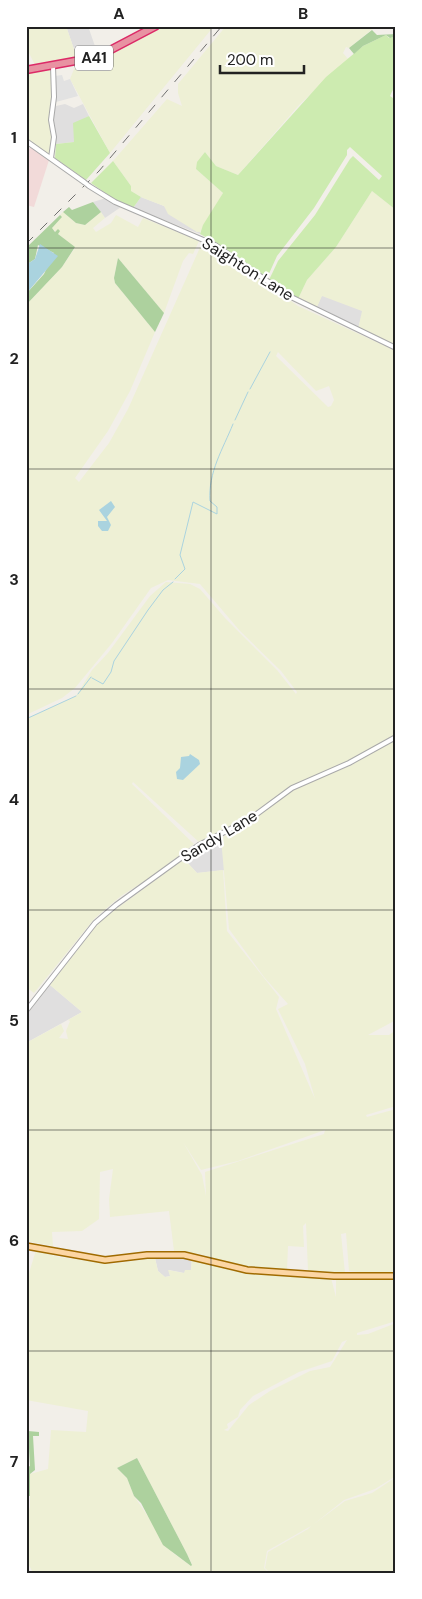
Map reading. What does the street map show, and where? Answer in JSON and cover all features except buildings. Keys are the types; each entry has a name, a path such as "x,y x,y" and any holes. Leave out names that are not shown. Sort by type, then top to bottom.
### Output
{"highway":[{"name":"A41","path":"26,70 96,58 156,26"}],"main road":[{"path":"26,1246 105,1260 146,1255 192,1255 232,1268 310,1275 396,1276"}],"street":[{"path":"51,158 54,137 51,120 54,96 53,66"},
{"name":"Saighton Lane","path":"26,141 115,202 215,245 289,296 396,348"},
{"name":"Sandy Lane","path":"26,1011 95,923 116,905 199,845 250,819 292,788 349,763 396,737"}],"shaded area":[{"path":"66,26 88,26 97,52 77,58"},
{"path":"62,75 64,81 70,79 78,96 56,102 55,76"},
{"path":"65,104 74,108 83,104 89,116 76,123 74,142 56,144 53,113 56,106"},
{"path":"31,144 50,157 34,207 26,205 26,158"},
{"path":"141,197 164,206 197,232 200,232 200,234 133,208"},
{"path":"106,198 121,207 105,218 93,202"},
{"path":"322,295 363,311 358,329 316,309"},
{"path":"221,838 225,870 197,873 184,859 204,846"},
{"path":"50,985 82,1012 26,1043 26,1016"},
{"path":"177,1256 192,1258 191,1270 184,1273 169,1270 170,1276 165,1277 158,1271 155,1258"}],"green space":[{"path":"26,26 66,26 77,58 35,65 26,47"},
{"path":"160,26 214,26 110,153 70,79 76,65 92,62 115,52"},
{"path":"226,26 376,26 349,48 346,47 343,53 348,59 299,105 238,175 216,166 205,152 196,169 223,193 200,232 197,232 168,214 164,206 131,191 131,186 113,161 167,99 182,106 178,93 178,84"},
{"path":"372,30 377,35 396,34 396,36 390,38 386,35 363,46 354,54 349,48"},
{"path":"386,35 389,38 396,36 396,83 390,96 396,100 396,210 372,191 336,247 307,280 298,299 269,280 278,261 315,215 353,156 379,180 382,176 350,147 314,208 277,256 267,278 215,242 200,234 203,225 223,193 196,169 197,162 205,152 216,166 238,175 326,77 363,46"},
{"path":"53,66 55,77 51,115 54,133 51,158 26,141 26,70"},
{"path":"89,116 110,153 86,180 55,158 56,144 74,142 73,123"},
{"path":"113,161 131,186 131,191 141,197 133,208 118,202 91,183"},
{"path":"372,191 396,210 396,345 358,329 362,311 322,296 316,309 298,299 307,280 336,247"},
{"path":"93,202 101,212 85,225 76,223 63,212 69,207 72,210"},
{"path":"63,212 76,223 85,225 101,212 105,218 93,228 96,232 111,223 116,215 138,227 143,218 199,241 193,254 189,253 183,261 164,313 118,258 114,278 115,283 155,332 130,391 108,431 75,478 79,482 109,443 128,409 202,243 213,246 298,306 396,351 396,734 356,757 291,786 247,818 200,843 133,782 132,784 194,844 151,877 121,896 95,918 34,993 26,987 26,719 76,696 92,670 108,653 150,596 166,582 190,584 200,589 225,618 277,670 296,694 297,692 281,671 240,631 200,584 168,580 151,588 112,643 75,688 62,698 26,715 26,305 62,267 75,248 57,233 58,229 56,232 52,228 62,217 60,215","holes":["278,352 316,391 329,386 334,400 331,406 328,407 276,356"]},
{"path":"60,215 62,217 52,228 55,232 58,229 60,231 58,234 75,247 62,267 26,305 26,294 44,274 54,253 38,245 35,259 26,265 26,248"},
{"path":"118,258 164,313 155,332 115,283 114,278"},
{"path":"396,740 396,1020 368,1035 389,1035 396,1030 396,1106 366,1115 367,1117 396,1109 396,1273 379,1274 349,1271 346,1233 341,1234 345,1273 308,1271 306,1223 303,1226 304,1247 288,1246 287,1270 235,1265 200,1254 174,1251 169,1211 110,1217 109,1199 113,1169 100,1172 99,1219 82,1231 52,1232 53,1246 26,1241 26,1043 61,1024 64,1031 59,1038 68,1039 66,1031 70,1021 68,1020 82,1012 50,985 100,921 184,859 197,873 223,870 227,931 279,997 276,1009 315,1099 305,1064 278,1009 288,1004 264,977 229,929 221,838 252,821 300,786 352,765 370,752","holes":["325,1130 324,1134 205,1172 206,1196 202,1175 183,1142 201,1170 238,1161"]},
{"path":"36,1250 58,1257 112,1264 155,1258 158,1271 165,1277 170,1276 168,1270 184,1273 185,1270 191,1270 192,1258 234,1271 331,1278 336,1297 336,1278 396,1279 396,1321 357,1333 357,1335 368,1334 396,1323 396,1476 375,1489 344,1500 314,1524 345,1501 372,1493 396,1477 396,1573 270,1573 265,1568 268,1552 311,1526 267,1551 264,1568 269,1573 33,1573 26,1559 26,1516 30,1507 30,1474 48,1469 51,1430 86,1432 88,1411 26,1400 26,1283","holes":["347,1340 330,1367 310,1371 270,1391 249,1405 228,1431 224,1430 228,1428 227,1424 238,1417 240,1410 253,1396 299,1372 332,1361 342,1342","137,1458 187,1554 192,1564 191,1566 173,1553 134,1496 127,1478 117,1468"]},
{"path":"28,1431 39,1432 39,1436 33,1436 35,1470 30,1474 30,1496 26,1496 26,1449 28,1467 30,1466"},
{"path":"137,1458 187,1554 191,1566 163,1545 141,1503 134,1496 127,1478 117,1468"}],"water":[{"path":"40,244 58,256 26,294 26,265 35,259"},
{"path":"111,501 115,507 107,517 111,525 108,531 102,531 98,526 98,521 107,521 99,510"},
{"path":"190,754 199,760 200,764 183,780 177,779 176,772 180,768 181,757 189,756"}],"waterway":[{"path":"250,389 270,352"},
{"path":"235,420 248,392"},
{"path":"175,579 185,569 180,555 193,502 217,514 217,507 210,501 211,480 233,424"},
{"path":"92,678 103,684 111,672 114,661 148,610 163,590 173,582"},
{"path":"78,694 91,677"},
{"path":"26,719 76,696"}],"railway":[{"path":"26,244 99,171 222,26"}]}
